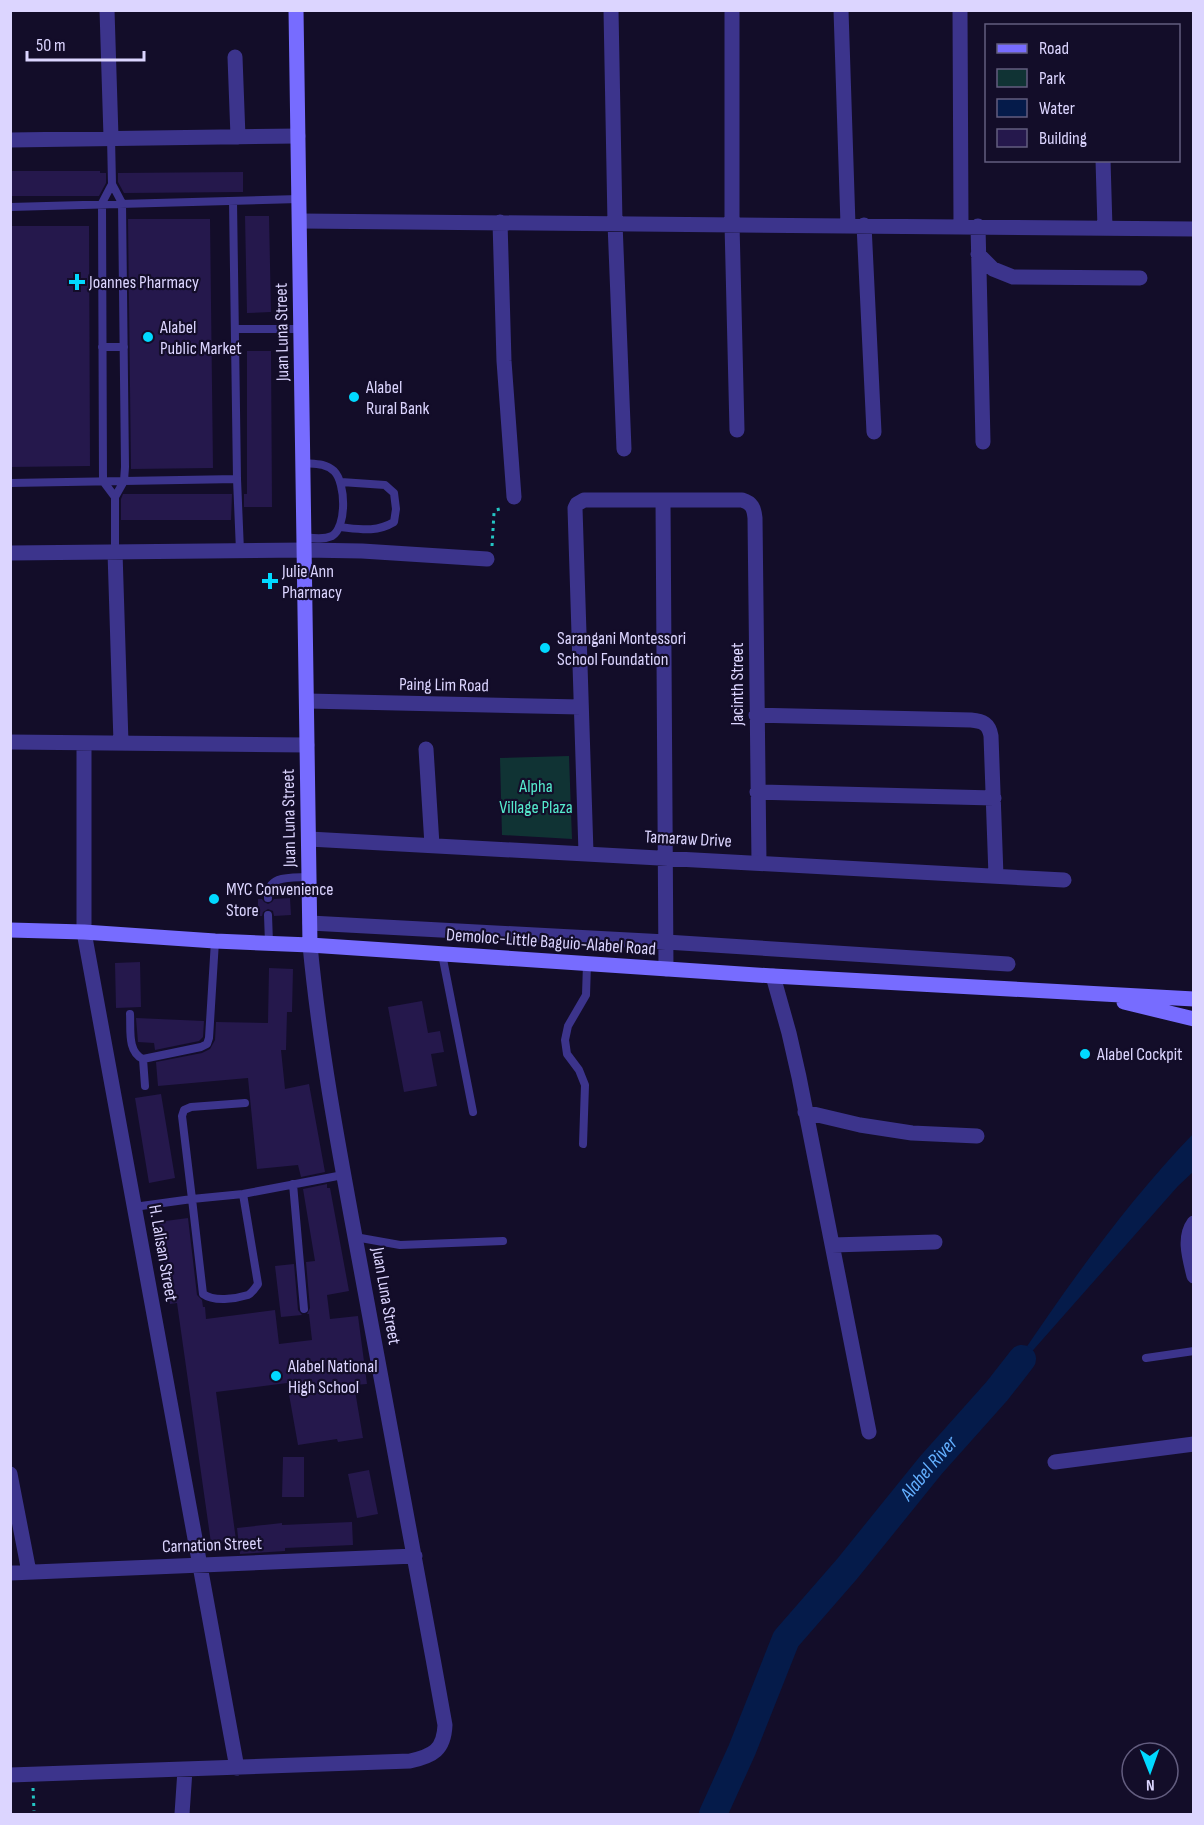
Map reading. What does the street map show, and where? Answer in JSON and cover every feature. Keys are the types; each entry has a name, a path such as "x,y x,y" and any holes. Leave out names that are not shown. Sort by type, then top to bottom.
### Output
{"main road":[{"name":"Juan Luna Street","path":"296,10 310,945"},
{"name":"Demoloc-Little Baguio-Alabel Road","path":"10,930 310,945 773,976 1194,999"},
{"name":"Demoloc-Little Baguio-Alabel Road","path":"1089,994 1194,1019"}],"street":[{"path":"107,10 111,137"},
{"path":"611,10 615,223 624,449"},
{"path":"732,10 732,224 737,430"},
{"path":"841,10 848,225"},
{"path":"960,10 961,226"},
{"path":"235,57 238,136"},
{"path":"10,140 298,136"},
{"path":"1103,162 1105,228"},
{"path":"300,221 1194,229"},
{"path":"500,222 504,360 514,497"},
{"path":"864,225 874,432"},
{"path":"978,226 983,442"},
{"path":"978,254 993,269 1013,276 1140,278"},
{"path":"586,853 574,512 577,504 585,500 663,500 666,969"},
{"name":"Jacinth Street","path":"663,500 742,500 752,505 755,518 759,863"},
{"path":"10,553 240,550 304,544 362,551 487,559"},
{"path":"115,552 120,743"},
{"name":"Paing Lim Road","path":"307,701 581,707"},
{"path":"756,715 980,721 986,724 992,736 996,876"},
{"path":"10,742 308,745"},
{"name":"H. Lalisan Street","path":"84,743 84,932 237,1768"},
{"path":"426,749 432,845"},
{"path":"757,792 994,798"},
{"name":"Tamaraw Drive","path":"309,839 1064,880"},
{"path":"310,923 666,942 1008,964"},
{"name":"Juan Luna Street","path":"237,1768 392,1762 423,1758 433,1754 440,1747 444,1737 445,1725 415,1556 343,1175 310,945"},
{"path":"773,976 789,1033 869,1432"},
{"path":"805,1112 860,1125 912,1133 977,1136"},
{"path":"1194,1223 1190,1228 1188,1238 1188,1252 1194,1276"},
{"path":"832,1245 935,1242"},
{"path":"1055,1462 1194,1444"},
{"path":"10,1474 29,1572"},
{"name":"Carnation Street","path":"10,1573 415,1556"},
{"path":"10,1775 237,1768"},
{"path":"182,1815 184,1770"}],"lane":[{"path":"111,137 112,184 122,203 124,346 124,481 115,497 115,552"},
{"path":"112,184 102,203 103,481 115,497"},
{"path":"10,207 299,200"},
{"path":"233,201 240,550"},
{"path":"235,329 302,329"},
{"path":"102,347 124,346"},
{"path":"304,463 322,464 334,471 341,482 343,517 333,535 321,545"},
{"path":"10,483 237,479"},
{"path":"339,527 372,531 383,528 394,522 396,509 394,493 385,485 341,482"},
{"path":"268,898 267,890 272,883 281,878 309,877"},
{"path":"268,915 269,943"},
{"path":"130,1014 133,1050 136,1056 143,1059 207,1044 214,941"},
{"path":"442,954 473,1113"},
{"path":"583,1144 585,1085 579,1070 567,1054 565,1040 568,1026 586,995 587,964"},
{"path":"143,1059 145,1086"},
{"path":"243,1194 258,1284 250,1294 210,1299 204,1294 182,1116 184,1110 191,1107 245,1102"},
{"path":"134,1207 243,1194 343,1175"},
{"path":"293,1184 304,1309"},
{"path":"355,1238 400,1245 503,1241"},
{"path":"1146,1358 1194,1352"}],"path":[{"path":"487,559 492,544 494,513 496,510 511,505 514,497"},
{"path":"32,1774 34,1811"}],"green space":[{"name":"Alpha Village Plaza","path":"569,756 572,839 502,835 500,758"}],"water":[{"path":"1193,1134 1193,1172 1178,1186 997,1391 1042,1324 1114,1226 1139,1194"}],"building":[{"path":"10,171 100,171 100,173 106,173 106,183 99,196 10,196"},
{"path":"243,172 243,192 124,193 118,182 118,173"},
{"path":"245,216 269,216 271,312 247,313"},
{"path":"128,219 210,219 213,468 131,469"},
{"path":"10,226 89,226 90,466 10,467"},
{"path":"247,351 271,351 272,507 244,507 244,494 247,494"},
{"path":"123,494 232,494 231,520 121,520"},
{"path":"290,898 291,915 274,916 273,911 268,909 263,912 262,916 258,916 258,899 268,904 274,899"},
{"path":"140,962 141,1007 116,1008 115,963"},
{"path":"269,968 293,969 292,1012 287,1012 286,1050 281,1050 285,1089 309,1084 325,1172 301,1177 298,1165 257,1169 248,1078 158,1086 156,1062 202,1053 210,1049 215,1040 216,1022 268,1023"},
{"path":"422,1001 428,1033 440,1031 444,1052 431,1054 437,1086 404,1092 388,1007"},
{"path":"136,1018 204,1021 203,1037 199,1041 155,1050 154,1043 138,1042"},
{"path":"161,1094 175,1178 149,1183 135,1098"},
{"path":"327,1184 327,1188 330,1188 349,1291 327,1295 330,1319 358,1316 367,1384 354,1385 363,1438 298,1445 287,1383 216,1392 236,1540 211,1543 177,1303 170,1304 158,1222 188,1218 197,1295 205,1307 206,1319 275,1310 279,1344 312,1340 309,1314 307,1314 310,1308 306,1262 315,1261 303,1189"},
{"path":"294,1264 298,1310 302,1315 281,1317 275,1266"},
{"path":"283,1457 304,1457 304,1497 282,1497"},
{"path":"369,1470 378,1514 357,1518 348,1474"},
{"path":"352,1522 353,1545 285,1548 285,1551 240,1554 237,1528 282,1523 282,1525"}],"waterway":[{"name":"Alabel River","path":"713,1814 742,1750 786,1639 1022,1359"}],"place":[{"name":"Joannes Pharmacy","path":"77,282"},
{"name":"Alabel Public Market","path":"148,337"},
{"name":"Alabel Rural Bank","path":"354,397"},
{"name":"Julie Ann Pharmacy","path":"270,581"},
{"name":"Sarangani Montessori School Foundation","path":"545,648"},
{"name":"MYC Convenience Store","path":"214,899"},
{"name":"Alabel Cockpit","path":"1085,1054"},
{"name":"Alabel National High School","path":"276,1376"}]}
